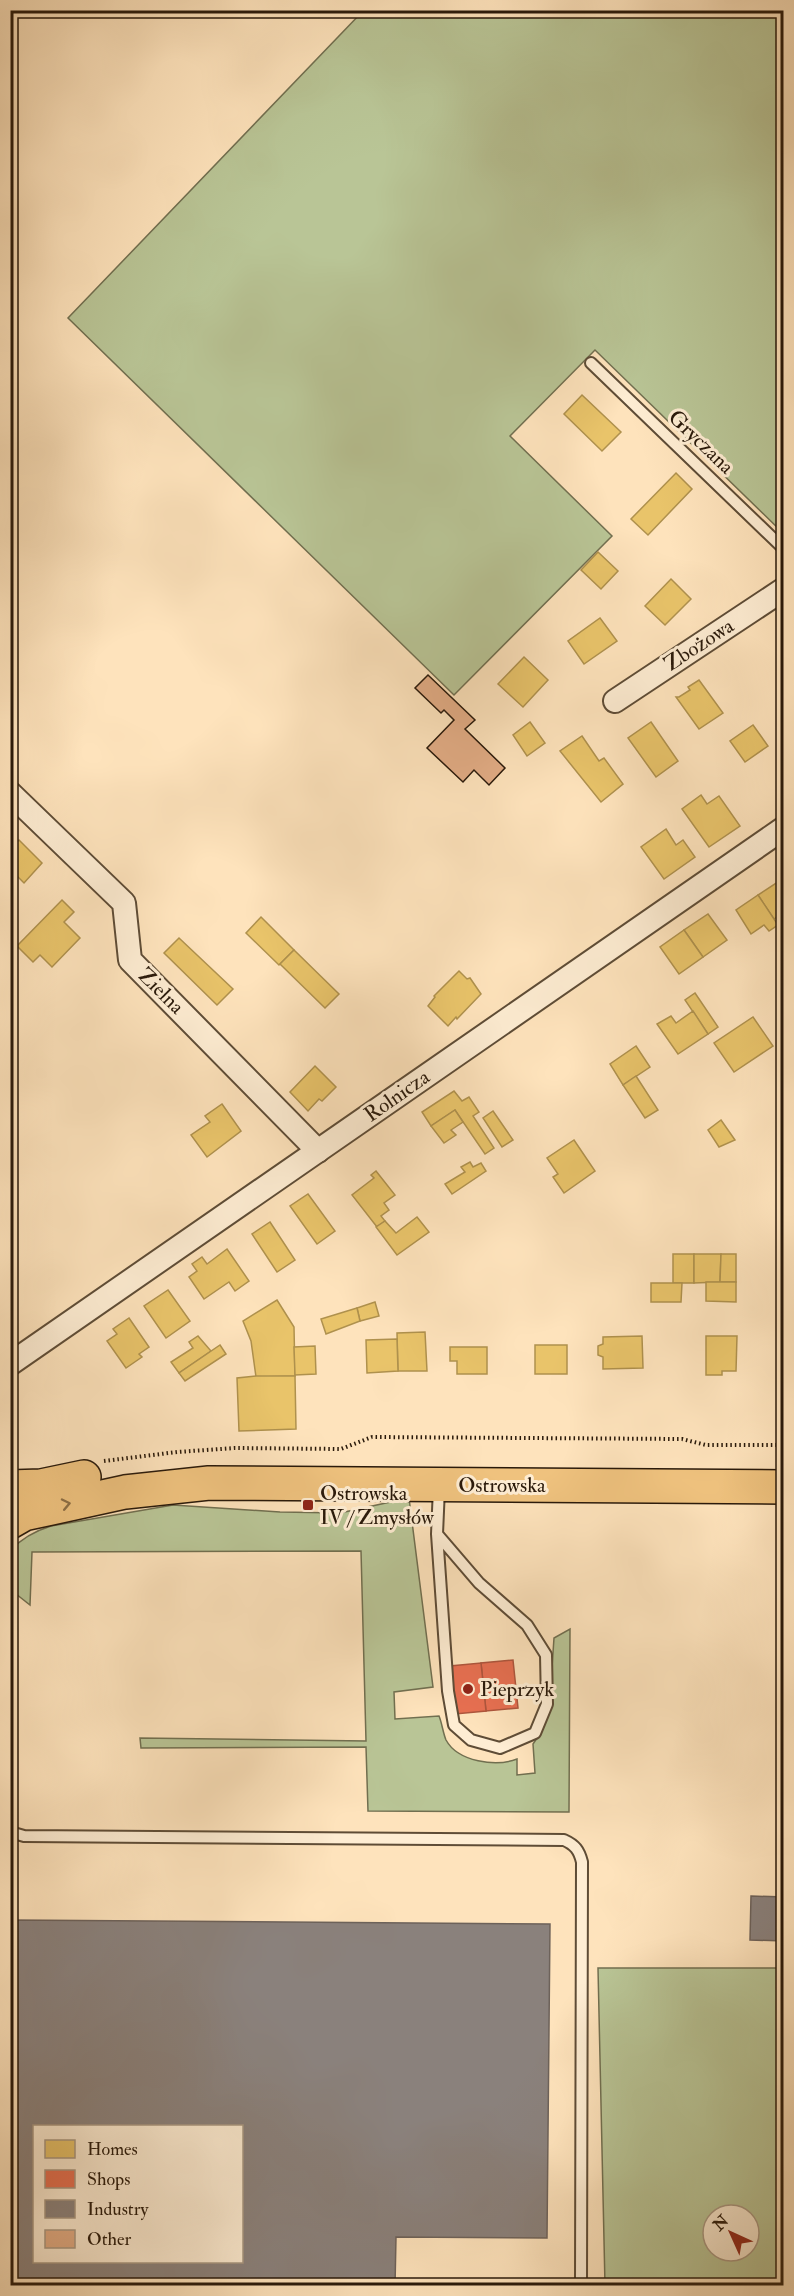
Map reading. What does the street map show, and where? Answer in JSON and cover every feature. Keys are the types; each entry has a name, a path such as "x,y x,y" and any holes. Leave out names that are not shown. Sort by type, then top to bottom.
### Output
{"main road":[{"name":"Ostrowska","path":"10,1487 41,1486 177,1463 783,1466"},
{"name":"Ostrowska","path":"10,1522 24,1514 45,1508 126,1492 178,1485 254,1483 783,1487"}],"street":[{"name":"Zbożowa","path":"615,701 783,590"},
{"name":"Zielna","path":"10,793 124,903 130,960 318,1151"},
{"name":"Rolnicza","path":"10,1364 783,828"}],"lane":[{"name":"Gryczana","path":"591,363 783,549"},
{"path":"437,1534 479,1583 527,1625 546,1655 547,1704 535,1733 500,1748 471,1740 454,1725 448,1691 437,1534 439,1485"},
{"path":"10,1832 24,1836 564,1840 574,1844 582,1862 581,2286"}],"path":[{"path":"96,1462 224,1449 341,1449 372,1437 682,1439 706,1445 783,1445"}],"green space":[{"path":"363,11 783,11 783,533 595,350 510,436 612,536 454,695 68,318"},
{"path":"409,1498 433,1687 394,1692 395,1719 439,1716 446,1740 459,1753 478,1761 499,1762 517,1759 517,1775 535,1773 533,1744 542,1731 549,1712 554,1638 570,1629 569,1812 368,1811 366,1747 141,1748 140,1738 366,1741 361,1551 32,1552 30,1605 11,1590 11,1550 29,1535 51,1526 173,1505 280,1512 340,1513"},
{"path":"598,1968 783,1968 783,2285 605,2285"}],"building: Homes":[{"path":"582,395 621,432 602,451 564,414"},
{"path":"676,473 692,489 648,535 631,519"},
{"path":"598,552 618,571 601,589 581,570"},
{"path":"671,579 691,599 665,625 645,606"},
{"path":"600,618 617,641 584,664 568,641"},
{"path":"524,657 548,680 523,707 498,684"},
{"path":"699,680 723,713 699,729 676,697 690,690 688,687"},
{"path":"530,722 545,743 527,756 513,735"},
{"path":"651,722 678,761 656,777 628,738"},
{"path":"753,725 768,746 745,762 730,741"},
{"path":"582,736 599,761 604,758 623,784 601,802 560,751"},
{"path":"701,795 707,804 719,796 740,826 709,847 682,809"},
{"path":"666,829 676,845 683,840 695,857 664,879 641,847"},
{"path":"19,840 42,863 24,883 10,869 10,848"},
{"path":"784,878 784,912 774,919 758,895"},
{"path":"758,895 778,925 769,931 764,925 751,934 736,910"},
{"path":"62,900 74,912 64,922 80,938 52,967 40,955 33,962 17,946"},
{"path":"708,914 727,940 703,957 684,930"},
{"path":"261,917 294,950 279,965 246,933"},
{"path":"684,930 703,957 679,974 660,947"},
{"path":"179,938 233,989 217,1005 164,953"},
{"path":"294,950 339,994 325,1008 280,964"},
{"path":"459,971 467,979 470,978 481,994 448,1026 428,1006 434,996"},
{"path":"695,993 718,1027 708,1034 685,1000"},
{"path":"693,1011 708,1034 678,1054 657,1024 671,1016 676,1023"},
{"path":"753,1017 773,1046 734,1072 714,1043"},
{"path":"636,1046 650,1067 623,1085 610,1064"},
{"path":"315,1066 336,1087 322,1101 319,1099 308,1111 290,1092"},
{"path":"636,1076 658,1110 645,1118 623,1085"},
{"path":"454,1091 462,1101 469,1097 479,1112 473,1116 494,1148 485,1154 455,1110 431,1126 422,1112"},
{"path":"222,1104 241,1131 207,1157 191,1135 210,1122 205,1116"},
{"path":"455,1110 463,1122 451,1130 456,1135 444,1143 431,1126"},
{"path":"493,1111 513,1140 502,1147 483,1118"},
{"path":"721,1120 735,1140 719,1147 708,1130"},
{"path":"574,1140 595,1171 564,1193 553,1177 558,1174 547,1158"},
{"path":"470,1162 473,1167 481,1163 486,1171 452,1194 445,1184 465,1172 461,1167"},
{"path":"376,1171 395,1195 384,1203 389,1210 381,1216 385,1221 377,1227 352,1195 374,1178 371,1175"},
{"path":"308,1194 335,1231 317,1244 290,1206"},
{"path":"417,1217 429,1232 397,1255 376,1227 385,1221 396,1233"},
{"path":"270,1222 295,1260 277,1272 252,1234"},
{"path":"227,1249 249,1281 235,1291 229,1282 204,1299 189,1277 197,1271 192,1264 202,1257 207,1264"},
{"path":"673,1254 694,1254 694,1283 673,1283"},
{"path":"694,1254 721,1254 720,1282 694,1283"},
{"path":"721,1254 736,1254 736,1282 720,1282"},
{"path":"706,1282 736,1282 736,1302 706,1301"},
{"path":"651,1283 682,1283 681,1302 651,1302"},
{"path":"168,1290 190,1321 166,1338 144,1306"},
{"path":"277,1300 294,1327 295,1376 256,1377 251,1341 243,1321"},
{"path":"375,1302 379,1316 360,1321 357,1308"},
{"path":"357,1308 360,1321 326,1334 321,1319"},
{"path":"129,1318 149,1347 139,1354 142,1357 126,1368 107,1341 117,1334 113,1329"},
{"path":"425,1332 427,1371 398,1371 397,1333"},
{"path":"198,1336 211,1351 179,1373 171,1362 193,1348 189,1342"},
{"path":"642,1336 643,1368 603,1369 603,1357 598,1355 598,1346 603,1344 603,1337"},
{"path":"706,1336 737,1336 736,1371 722,1371 722,1375 706,1375"},
{"path":"397,1339 398,1371 367,1373 366,1340"},
{"path":"220,1345 226,1354 185,1381 179,1373"},
{"path":"535,1345 567,1345 567,1374 535,1374"},
{"path":"315,1346 316,1374 295,1375 294,1347"},
{"path":"450,1347 487,1347 487,1374 457,1374 457,1361 450,1361"},
{"path":"295,1376 296,1429 239,1431 237,1378"}],"building: Shops":[{"path":"513,1660 518,1708 486,1711 481,1663"},
{"name":"Pieprzyk","path":"481,1663 486,1711 455,1714 450,1666"}],"building: Industry":[{"path":"751,1896 784,1897 784,1941 750,1940"},
{"path":"10,1920 550,1924 547,2238 396,2237 395,2286 10,2286"}],"building: Other":[{"path":"428,675 475,720 465,729 505,768 489,785 474,770 463,782 427,748 454,720 444,710 441,713 415,688"}],"place":[{"name":"Ostrowska IV / Zmysłów","path":"308,1505"},
{"name":"Pieprzyk","path":"468,1689"}]}
